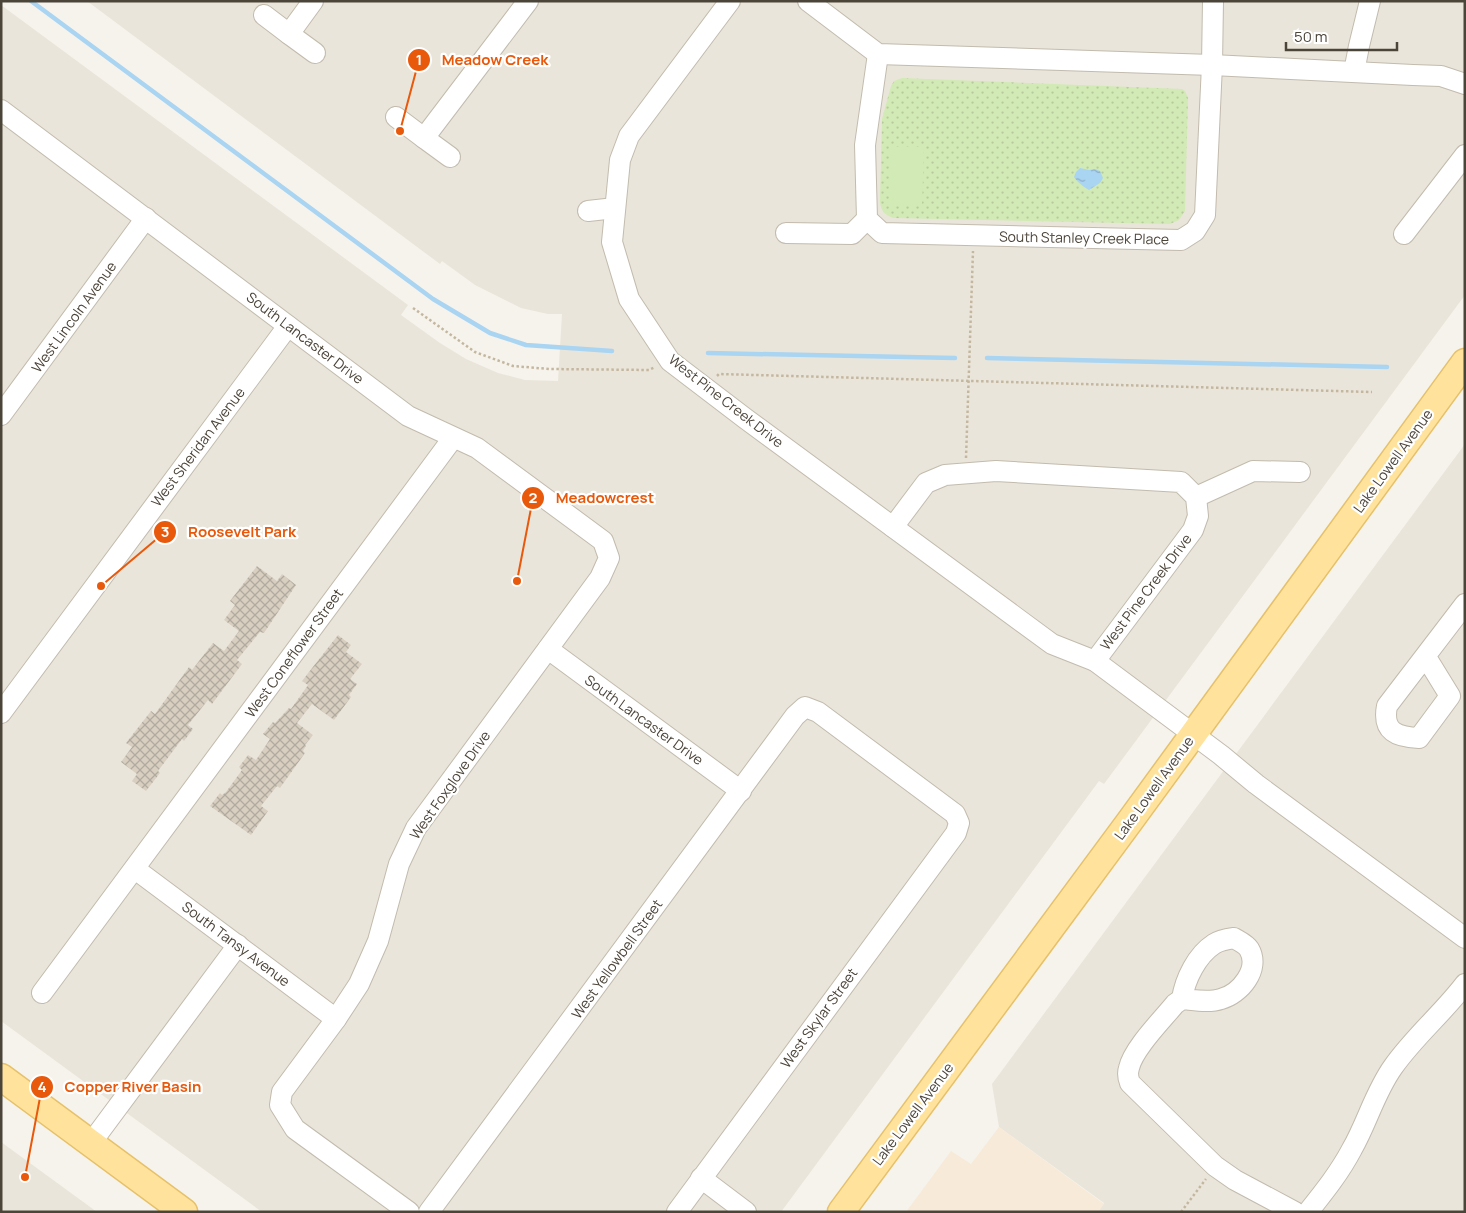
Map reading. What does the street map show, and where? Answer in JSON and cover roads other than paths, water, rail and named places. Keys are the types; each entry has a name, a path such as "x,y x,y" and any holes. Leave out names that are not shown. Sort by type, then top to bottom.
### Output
{"main road":[{"name":"Lake Lowell Avenue","path":"841,1212 1194,735 1465,362"},
{"path":"1,1077 184,1212"}],"street":[{"path":"289,34 313,1"},
{"path":"424,138 528,1"},
{"name":"West Pine Creek Drive","path":"730,1 629,136 620,160 612,242 629,299 670,361 1052,644 1096,661 1256,784 1465,938"},
{"path":"808,1 878,54 1212,65 1441,76 1465,84"},
{"name":"South Stanley Creek Place","path":"867,219 882,233 1181,240 1195,231 1205,215 1213,1"},
{"path":"1354,72 1370,1"},
{"path":"264,15 315,53"},
{"path":"786,233 852,234 867,219 865,145 878,54"},
{"name":"South Lancaster Drive","path":"1,110 408,416 477,448 603,541 609,558"},
{"path":"396,117 450,157"},
{"path":"1404,234 1465,155"},
{"path":"588,211 615,208"},
{"name":"West Lincoln Avenue","path":"1,415 146,218"},
{"name":"West Sheridan Avenue","path":"1,713 288,326"},
{"name":"West Coneflower Street","path":"42,993 136,869 453,438"},
{"path":"894,527 926,483 945,475 966,472 1005,471 1181,482 1196,497 1253,471 1300,472"},
{"name":"West Pine Creek Drive","path":"1096,661 1193,530 1198,516 1196,497"},
{"name":"West Foxglove Drive","path":"409,1212 295,1128 280,1105 282,1092 336,1019 358,984 378,941 399,864 416,828 600,578 609,558"},
{"path":"1426,656 1465,604"},
{"name":"South Lancaster Drive","path":"548,649 740,791"},
{"name":"West Yellowbell Street","path":"430,1212 740,791 796,716 805,707 818,712 955,814 959,823"},
{"name":"West Skylar Street","path":"676,1212 956,833 959,823"},
{"name":"South Tansy Avenue","path":"136,869 336,1019"},
{"path":"91,1144 238,945"},
{"path":"1308,1212 1331,1182 1352,1149 1378,1091 1392,1068 1465,984"},
{"path":"1182,999 1175,1004 1134,1054 1129,1068 1130,1084 1215,1166 1235,1180 1295,1212"},
{"path":"702,1178 746,1212"}],"water":[{"path":"1080,168 1100,171 1103,178 1100,183 1089,190 1074,177"}],"waterway":[{"path":"31,1 433,299 490,333 526,345 612,351"},
{"path":"708,353 955,358"},
{"path":"987,358 1387,367"}],"place":[{"name":"Meadow Creek","path":"400,131"},
{"name":"Meadowcrest","path":"517,581"},
{"name":"Roosevelt Park","path":"101,586"},
{"name":"Copper River Basin","path":"25,1177"}]}
